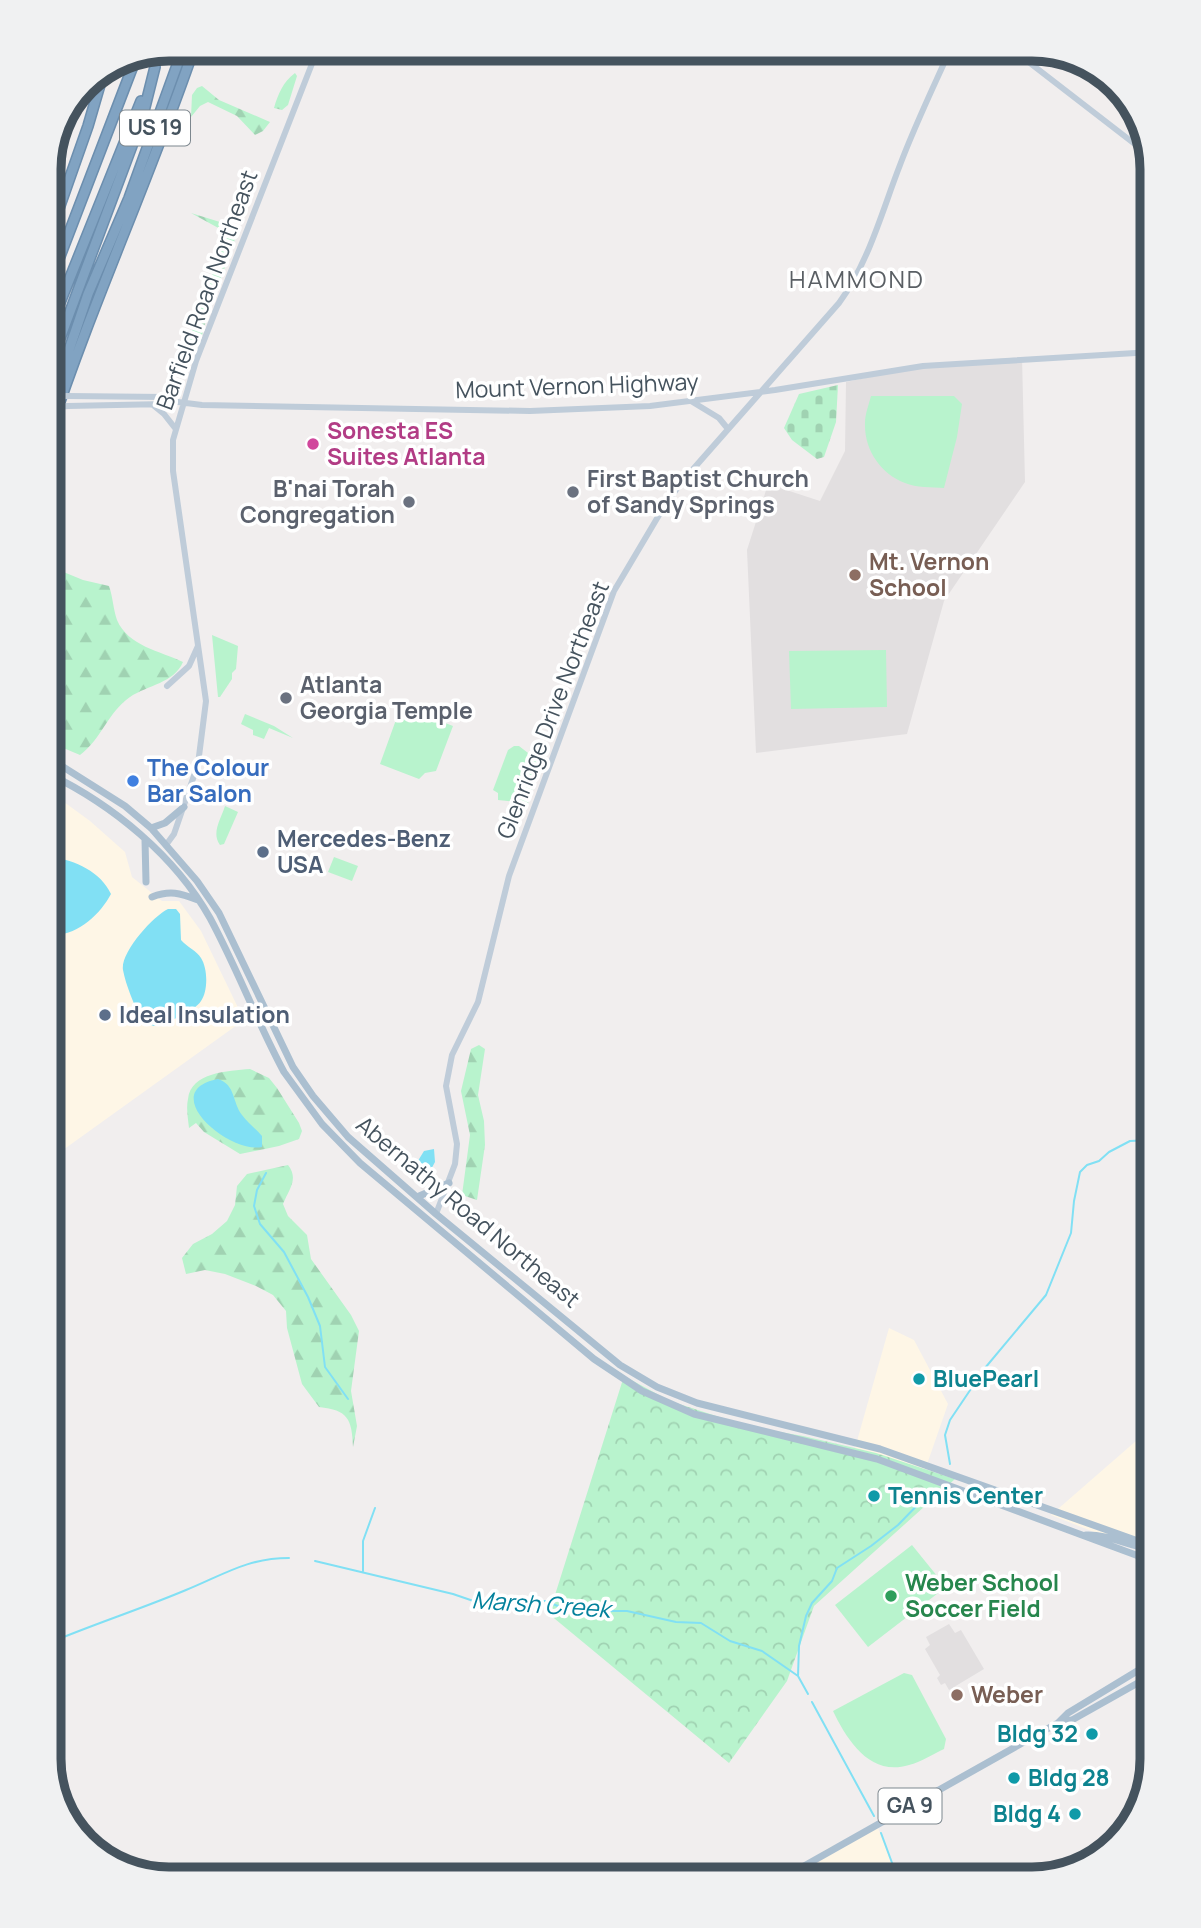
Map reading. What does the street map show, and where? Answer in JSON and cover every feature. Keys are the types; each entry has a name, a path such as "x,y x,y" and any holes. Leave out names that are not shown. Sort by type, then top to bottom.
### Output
{"highway":[{"name":"US 19","path":"129,198 179,61"},
{"path":"61,398 190,61"},
{"path":"61,337 142,119 157,62"},
{"path":"61,300 157,62"},
{"name":"US 19","path":"61,254 132,68"},
{"name":"US 19","path":"61,203 99,87"},
{"path":"61,191 75,164"},
{"path":"78,292 129,198"},
{"path":"61,374 89,294 129,198"}],"main road":[{"name":"Abernathy Road Northeast","path":"61,765 97,787 151,828 197,881 219,913 280,1044 307,1088 348,1137 436,1214 611,1358 657,1387 682,1398 720,1410 880,1449 1140,1544"},
{"name":"Abernathy Road Northeast","path":"61,781 104,806 145,840 173,868 198,900 284,1072 322,1124 360,1163 604,1367 642,1391 687,1411 874,1458 1082,1536"},
{"path":"151,828 165,823 184,807"},
{"path":"145,840 146,882"},
{"path":"152,897 167,891 198,900"},
{"path":"417,1197 449,1183"},
{"path":"1082,1536 1102,1536 1140,1547"},
{"path":"1082,1536 1140,1557"},
{"name":"GA 9","path":"802,1867 1056,1724 1068,1713 1140,1669"},
{"name":"GA 9","path":"1056,1724 1072,1720 1140,1682"}],"street":[{"name":"Barfield Road Northeast","path":"173,836 201,752 206,701 173,471 172,447 175,428 199,354 313,61"},
{"name":"Glenridge Drive Northeast","path":"436,1214 455,1164 457,1144 446,1086 452,1055 478,1002 509,876 614,591 662,510 687,475 839,303 867,253 919,116 945,61"},
{"path":"1027,61 1137,146"},
{"name":"Mount Vernon Highway","path":"61,396 165,397 170,401 237,406 530,411 650,406 923,366 1140,353"},
{"name":"Mount Vernon Highway","path":"61,407 152,405 170,401"},
{"path":"691,401 719,418 728,429"},
{"path":"152,405 164,414 175,428"},
{"path":"167,686 189,666 199,641"},
{"path":"166,845 173,836"},
{"path":"173,836 173,851"}],"shaded area":[{"name":"Mt. Vernon School","path":"1022,357 1025,482 944,601 907,734 756,753 747,550 768,484 820,501 845,451 846,382 923,366"},
{"path":"61,800 125,852 132,877 162,901 179,901 201,931 244,1020 61,1151"},
{"path":"889,1328 914,1340 948,1404 925,1470 855,1448"},
{"path":"1140,1437 1140,1550 1051,1515"},
{"path":"949,1624 955,1633 961,1630 984,1669 949,1690 945,1683 941,1685 937,1678 940,1675 925,1649 930,1645 926,1637"},
{"path":"878,1828 893,1867 798,1867 830,1847"}],"green space":[{"path":"295,73 297,76 288,105 282,110 274,108 287,80"},
{"path":"202,86 219,100 270,122 263,131 255,135 237,116 208,102 200,106 191,117 192,95"},
{"path":"191,213 236,227 234,244 218,285 214,288 209,285 226,235 222,230"},
{"path":"202,302 210,305 201,339 194,345 187,345"},
{"path":"838,385 836,422 824,457 817,459 792,440 784,428 799,394"},
{"path":"871,396 954,396 962,404 944,488 919,487 905,483 888,474 876,460 865,433"},
{"path":"61,571 109,586 117,620 122,629 146,647 183,662 173,675 122,703 94,742 80,755 61,747"},
{"path":"212,635 238,646 236,669 220,697 218,697"},
{"path":"886,650 887,707 791,709 789,651"},
{"path":"401,706 453,726 436,771 425,773 419,779 380,764"},
{"path":"245,714 274,726 293,738 269,728 264,739 253,735 253,730 241,724"},
{"path":"519,746 541,763 528,803 498,800 498,793 493,790 508,750"},
{"path":"225,806 238,812 224,844 220,845 216,836"},
{"path":"334,857 358,866 352,881 328,872"},
{"path":"479,1045 485,1049 478,1095 484,1121 485,1145 477,1200 462,1195 470,1135 461,1091 471,1049"},
{"path":"250,1069 269,1078 302,1131 299,1139 240,1154 204,1132 196,1123 189,1128 187,1102 191,1090 203,1078 222,1072"},
{"path":"288,1165 293,1180 283,1204 288,1216 307,1235 311,1259 351,1315 359,1331 351,1391 357,1426 353,1447 351,1429 346,1418 329,1408 319,1407 302,1384 287,1328 286,1311 273,1295 225,1274 205,1270 186,1274 182,1258 193,1244 212,1234 227,1221 235,1205 237,1186 247,1174"},
{"path":"624,1376 670,1401 747,1426 876,1453 955,1479 814,1606 787,1681 729,1763 549,1614"},
{"name":"Weber School Soccer Field","path":"912,1545 946,1587 868,1647 835,1605"},
{"path":"904,1673 912,1675 946,1739 944,1749 909,1765 883,1766 872,1761 853,1744 833,1711"}],"water":[{"path":"61,859 94,873 111,894 93,917 68,933 61,934"},
{"path":"168,909 176,909 180,914 181,940 201,958 205,968 206,986 201,1001 193,1009 154,1026 142,1022 140,1018 126,982 123,963 139,936 154,919"},
{"path":"218,1079 228,1085 242,1115 262,1136 262,1147 248,1147 232,1141 217,1132 196,1108 194,1096 201,1086"},
{"path":"434,1149 435,1162 428,1175 418,1170 416,1164 424,1151"}],"waterway":[{"path":"950,1464 945,1435 950,1420 985,1368 1046,1295 1071,1233 1080,1172 1109,1152 1130,1141 1140,1141"},
{"path":"266,1173 257,1190 254,1206 260,1224 284,1252 308,1297 320,1326 325,1367 348,1399"},
{"path":"808,1694 798,1676 799,1646 812,1603 832,1581 837,1568 898,1525 931,1491"},
{"path":"363,1571 363,1541 375,1508"},
{"name":"Marsh Creek","path":"61,1638 236,1568 260,1561 289,1558"},
{"name":"Marsh Creek","path":"315,1561 453,1594 488,1606 505,1608 529,1601 546,1601 577,1611 627,1611 676,1622 701,1623 730,1641 762,1651 798,1676"},
{"path":"812,1702 874,1816"},
{"name":"Marsh Creek","path":"881,1833 894,1867"}],"place":[{"name":"Sonesta ES Suites Atlanta","path":"313,444"},
{"name":"First Baptist Church of Sandy Springs","path":"573,492"},
{"name":"B'nai Torah Congregation","path":"409,502"},
{"name":"Mt. Vernon School","path":"855,575"},
{"name":"Atlanta Georgia Temple","path":"286,698"},
{"name":"The Colour Bar Salon","path":"133,781"},
{"name":"Mercedes-Benz USA","path":"263,852"},
{"name":"Ideal Insulation","path":"105,1015"},
{"name":"BluePearl","path":"919,1379"},
{"name":"Tennis Center","path":"874,1496"},
{"name":"Weber School Soccer Field","path":"891,1596"},
{"name":"Weber","path":"957,1695"},
{"name":"Bldg 32","path":"1092,1734"},
{"name":"Bldg 28","path":"1014,1778"},
{"name":"Bldg 4","path":"1075,1814"}],"district":[{"name":"HAMMOND","path":"857,280"}]}
